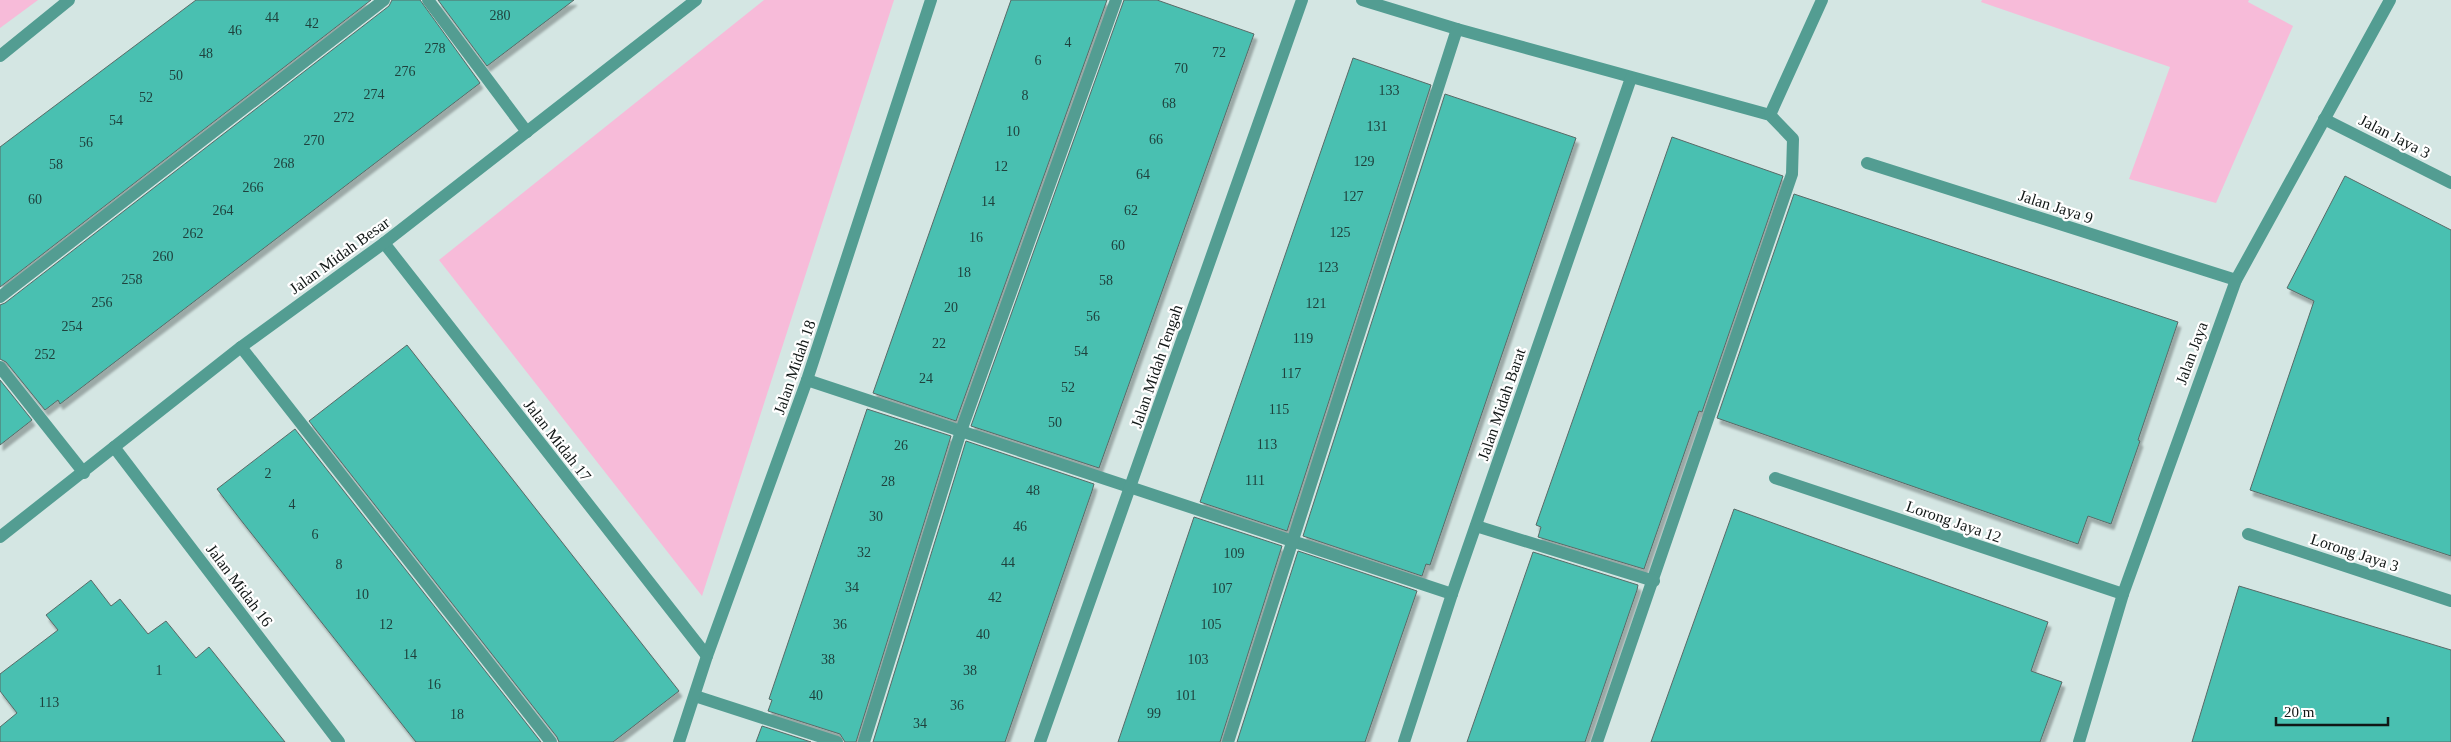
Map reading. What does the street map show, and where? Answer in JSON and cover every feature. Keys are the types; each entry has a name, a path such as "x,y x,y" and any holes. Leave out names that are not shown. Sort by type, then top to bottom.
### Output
{"street":[{"path":"0,56 69,0"},
{"path":"0,298 384,0"},
{"path":"428,0 527,132"},
{"name":"Jalan Midah Besar","path":"0,537 84,473 114,447 241,347 384,243 696,0"},
{"name":"Jalan Midah 18","path":"679,742 707,656 807,380 931,0"},
{"path":"864,742 961,431 1116,0"},
{"name":"Jalan Midah Tengah","path":"1040,742 1302,0"},
{"path":"1362,0 1457,29 1770,115 1793,139 1792,174 1654,581 1597,742"},
{"path":"1770,115 1822,0"},
{"name":"Jalan Jaya","path":"2079,742 2123,594 2236,280 2390,0"},
{"path":"1228,742 1457,29"},
{"name":"Jalan Midah Barat","path":"1404,742 1452,594 1631,78"},
{"name":"Jalan Jaya 3","path":"2324,119 2451,183"},
{"name":"Jalan Jaya 9","path":"1867,163 2236,280"},
{"name":"Jalan Midah 17","path":"384,243 707,656"},
{"path":"241,347 551,742"},
{"path":"0,367 84,473"},
{"path":"807,380 1452,594"},
{"name":"Jalan Midah 16","path":"114,447 340,742"},
{"name":"Lorong Jaya 12","path":"1775,478 2123,594"},
{"path":"1476,526 1654,581"},
{"name":"Lorong Jaya 3","path":"2248,534 2451,601"},
{"path":"695,696 837,742"}],"shaded area":[{"path":"0,0 38,0 0,28"},
{"path":"764,0 894,0 702,596 439,260"},
{"path":"1982,0 2249,0 2248,2 2293,26 2216,203 2129,179 2170,67 1981,2"}],"building":[{"path":"196,0 371,0 0,287 0,147"},
{"path":"392,0 420,0 480,83 60,404 58,400 45,410 6,362 0,359 0,305 389,6"},
{"path":"438,0 574,0 487,66"},
{"path":"1011,0 1107,0 956,421 873,393"},
{"path":"1124,0 1157,0 1254,34 1099,468 971,426"},
{"path":"1353,58 1431,85 1287,531 1200,502"},
{"path":"1445,94 1576,138 1430,565 1426,564 1422,576 1303,536"},
{"path":"1672,137 1783,176 1702,412 1699,411 1644,569 1538,537 1541,527 1536,525"},
{"path":"2345,176 2451,230 2451,556 2250,490 2314,301 2287,288"},
{"path":"1794,194 2178,322 2111,524 2088,516 2078,544 1717,418"},
{"path":"407,345 679,691 613,742 559,742 309,421"},
{"path":"0,380 32,420 0,445"},
{"path":"867,409 951,436 856,742 845,742 840,734 768,711 772,700 769,699"},
{"path":"295,429 541,742 416,742 240,519 217,489"},
{"path":"966,441 1094,484 1092,491 1005,742 873,742"},
{"path":"1734,509 2048,622 2031,671 2062,682 2040,742 1651,742"},
{"path":"1194,517 1282,546 1220,742 1118,742"},
{"path":"1298,551 1417,591 1365,742 1237,742"},
{"path":"1533,552 1638,585 1585,742 1467,742"},
{"path":"91,580 111,606 120,599 148,634 166,621 196,658 209,647 285,742 0,742 0,727 17,713 0,691 0,674 58,630 46,615"},
{"path":"2239,586 2451,650 2451,742 2192,742"},
{"path":"762,726 811,742 756,742"}]}
